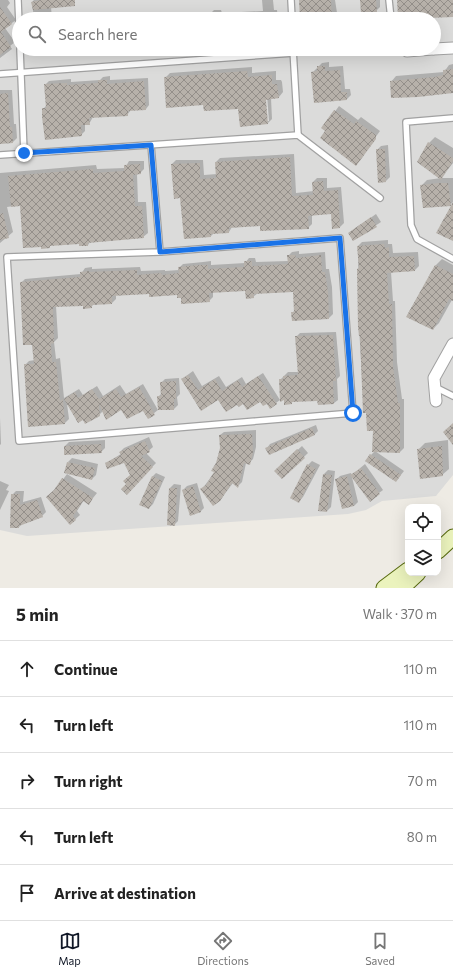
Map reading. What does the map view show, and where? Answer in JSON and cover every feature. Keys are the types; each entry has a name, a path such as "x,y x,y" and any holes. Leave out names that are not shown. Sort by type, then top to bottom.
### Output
{"main road":[{"path":"441,548 453,537"},
{"path":"384,588 405,572"},
{"path":"404,587 415,576"}],"street":[{"path":"441,49 453,48"},
{"path":"436,401 434,386 436,371 453,344"}],"lane":[{"path":"18,0 18,12"},
{"path":"291,0 292,12"},
{"path":"389,0 390,12"},
{"path":"20,56 24,153"},
{"path":"0,74 232,56"},
{"path":"294,56 298,135"},
{"path":"453,118 406,122 411,225 413,234 417,239 453,259"},
{"path":"0,155 298,135 380,198"},
{"path":"151,145 160,252"},
{"path":"340,238 353,413 19,441 7,257 160,252 340,238"},
{"path":"434,386 453,396"}],"shaded area":[{"path":"0,0 453,0 453,475 436,496 382,501 366,510 348,514 27,536 0,530"}],"building":[{"path":"41,0 75,0 75,6 33,10 31,2"},
{"path":"299,0 331,0 332,12 300,12"},
{"path":"360,0 376,0 377,12 361,12"},
{"path":"397,0 453,0 453,17 441,18 441,12 398,12"},
{"path":"0,7 12,24 1,32 11,47 0,55"},
{"path":"317,66 325,66 325,71 340,70 341,92 347,92 347,100 314,103 311,72 317,71"},
{"path":"453,69 453,93 391,98 390,81 435,77 443,75 443,70"},
{"path":"247,71 248,77 272,75 272,84 277,84 279,98 266,100 268,124 240,127 238,109 204,111 203,105 166,108 164,77"},
{"path":"98,80 107,80 107,84 144,81 146,110 128,111 128,116 89,118 90,125 81,125 82,136 45,140 42,117 42,108 46,108 44,84 67,83 67,85 98,83"},
{"path":"8,93 10,127 12,127 13,143 0,144 0,94"},
{"path":"334,110 354,124 356,121 376,135 376,139 356,166 320,138 325,131 321,128"},
{"path":"428,142 453,158 453,161 441,180 417,162"},
{"path":"376,149 385,149 386,182 378,183"},
{"path":"290,157 292,196 313,195 312,182 323,181 324,191 338,190 340,228 332,229 331,214 308,216 309,229 260,231 260,226 229,228 229,233 211,234 211,237 184,239 180,198 174,199 171,164 200,163 200,179 216,178 215,162"},
{"path":"140,164 141,174 133,175 135,206 142,206 144,238 88,243 88,246 79,246 79,244 50,246 50,248 41,249 41,247 23,248 20,206 11,207 8,176 93,169 93,173 124,171 124,165"},
{"path":"448,183 451,206 423,208 420,185"},
{"path":"453,202 453,241 436,233"},
{"path":"3,213 9,238 0,240 0,214"},
{"path":"371,217 377,227 353,241 348,233"},
{"path":"384,244 385,248 389,247 389,257 414,256 415,271 387,273 389,304 392,304 393,366 398,403 400,403 400,453 372,452 373,431 367,431 366,413 363,413 360,336 358,327 357,269 359,268 357,246"},
{"path":"287,255 295,255 296,258 321,255 322,272 325,272 328,292 329,319 292,321 291,312 294,312 293,292 254,294 254,298 246,299 245,291 209,293 210,302 181,304 181,298 177,298 177,295 149,297 149,294 112,296 112,304 92,305 92,308 83,309 83,306 53,307 54,343 51,344 52,362 56,362 60,401 63,399 65,424 28,427 24,364 34,364 32,345 23,345 20,282 80,277 80,272 89,271 137,270 137,275 161,273 162,275 179,273 178,267 208,265 208,269 244,267 244,261 252,261 252,266 288,264"},
{"path":"435,265 453,274 453,301 449,299 433,330 406,317"},
{"path":"333,335 336,381 333,381 334,404 318,405 317,401 292,402 292,404 284,405 284,400 280,402 279,379 283,379 283,376 298,375 295,336"},
{"path":"188,375 198,390 215,379 222,391 238,380 242,387 258,376 277,404 270,409 267,404 263,406 260,402 247,410 243,404 239,407 237,405 226,412 218,400 201,411 181,379"},
{"path":"176,381 176,399 174,399 174,410 158,410 157,396 161,396 160,382"},
{"path":"139,387 155,415 148,419 143,411 127,419 121,410 106,420 99,404 100,416 85,424 83,420 78,423 64,399 75,392 78,398 92,389 99,399 116,389 121,397"},
{"path":"453,423 453,445 443,432"},
{"path":"312,428 315,435 269,455 265,448"},
{"path":"252,434 253,452 250,465 244,463 238,488 232,483 220,501 213,506 200,489 206,485 214,472 211,471 216,463 220,448 219,435"},
{"path":"145,441 150,452 141,456 153,467 127,495 121,489 126,484 123,481 130,475 124,463 107,469 105,463 121,455 119,452"},
{"path":"101,444 102,453 64,455 64,446"},
{"path":"442,446 443,476 420,479 417,449"},
{"path":"297,449 305,458 282,479 274,471"},
{"path":"370,454 401,475 396,482 365,461"},
{"path":"67,462 95,468 92,480 64,473"},
{"path":"307,464 316,469 299,503 290,498"},
{"path":"361,468 380,494 370,502 350,475"},
{"path":"323,474 332,475 327,512 318,511"},
{"path":"152,476 162,481 149,509 139,505"},
{"path":"347,476 354,506 342,509 335,479"},
{"path":"62,478 93,498 89,505 83,501 73,516 76,520 70,525 46,497 54,490"},
{"path":"193,486 201,512 190,516 182,490"},
{"path":"169,488 177,488 175,526 167,525"},
{"path":"11,494 20,494 20,505 37,500 43,517 19,526 19,528 10,528"}],"route":[{"path":"24,153 151,145 160,252 340,238 353,413"}]}
